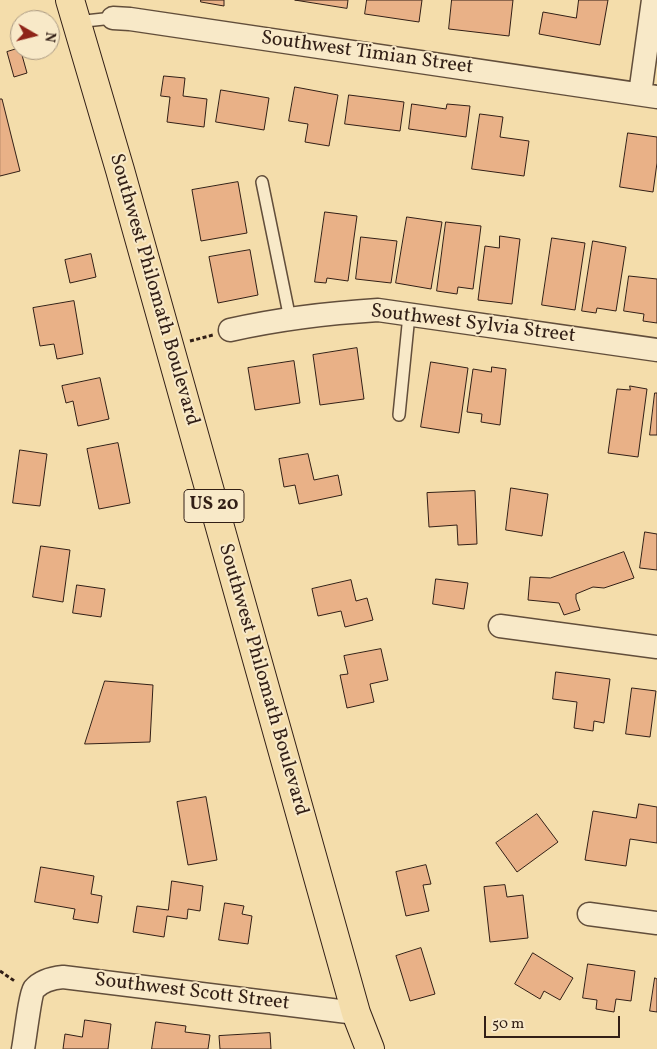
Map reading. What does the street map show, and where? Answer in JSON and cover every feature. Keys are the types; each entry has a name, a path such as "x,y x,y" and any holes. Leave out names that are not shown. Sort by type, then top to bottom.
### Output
{"highway":[{"name":"Southwest Philomath Boulevard","path":"73,11 120,170 356,1013 370,1049"},
{"name":"Southwest Philomath Boulevard","path":"356,1013 360,1049"}],"street":[{"path":"648,96 652,0"},
{"name":"Southwest Timian Street","path":"113,18 648,96"},
{"name":"Southwest Sylvia Street","path":"230,330 290,319 378,310 657,350"},
{"path":"500,626 657,647"},
{"path":"589,914 657,923"},
{"name":"Southwest Scott Street","path":"23,1049 32,991 40,984 53,978 63,977 356,1013"}],"lane":[{"name":"Southwest Timian Street","path":"73,11 113,18"},
{"path":"262,182 290,319"},
{"path":"399,415 409,315"}],"path":[{"path":"169,347 230,330"}],"building":[{"path":"201,0 224,0 224,6 201,2"},
{"path":"295,0 348,0 347,8"},
{"path":"367,0 422,0 419,22 365,14"},
{"path":"452,0 513,0 509,36 449,29"},
{"path":"579,0 608,0 600,45 539,34 543,12 576,18"},
{"path":"10,51 10,60 23,60 27,73 14,77 7,52"},
{"path":"164,76 185,78 183,96 207,99 204,127 167,122 170,97 161,96"},
{"path":"295,87 338,95 329,146 305,142 308,124 289,121"},
{"path":"221,90 269,98 264,130 216,122"},
{"path":"349,95 404,102 400,131 345,124"},
{"path":"0,99 2,99 20,171 0,176"},
{"path":"412,104 446,109 447,104 470,106 466,137 409,129"},
{"path":"480,114 503,117 500,137 529,141 524,176 472,169"},
{"path":"628,133 657,137 657,163 653,192 620,187"},
{"path":"238,182 247,233 201,241 192,190"},
{"path":"325,212 357,216 348,281 327,278 326,283 315,282"},
{"path":"407,217 442,222 431,289 396,283"},
{"path":"446,222 481,226 473,289 458,287 457,294 437,291"},
{"path":"500,236 520,239 512,304 478,300 485,246 499,248"},
{"path":"361,237 397,241 391,283 356,279"},
{"path":"552,238 585,243 575,310 542,305"},
{"path":"593,241 626,247 616,311 597,308 596,313 582,311"},
{"path":"250,250 258,295 218,303 209,257"},
{"path":"91,254 96,277 70,283 65,260"},
{"path":"629,276 657,279 657,323 643,321 644,314 624,311"},
{"path":"74,301 83,354 57,359 54,344 40,346 33,308"},
{"path":"357,348 364,399 320,405 313,355"},
{"path":"294,361 300,403 255,410 248,368"},
{"path":"431,362 468,368 459,433 421,427"},
{"path":"492,367 506,369 500,425 481,422 482,414 467,412 473,369 491,372"},
{"path":"100,378 109,419 78,426 73,401 66,403 62,386"},
{"path":"630,386 647,389 638,457 608,453 617,389 630,390"},
{"path":"655,393 657,393 657,435 650,435"},
{"path":"118,443 130,503 99,509 87,449"},
{"path":"20,450 47,454 40,506 13,503"},
{"path":"308,454 314,480 338,475 342,495 299,504 295,485 284,487 279,459"},
{"path":"511,488 548,494 542,536 506,530"},
{"path":"475,491 477,544 458,545 457,525 429,527 427,493"},
{"path":"645,532 657,534 657,570 640,568"},
{"path":"41,546 70,550 63,602 33,597"},
{"path":"624,552 634,578 604,588 593,587 576,594 580,610 564,615 559,603 528,600 530,577 550,578"},
{"path":"436,579 468,583 464,609 433,604"},
{"path":"351,580 356,601 367,598 373,620 345,627 341,611 318,616 312,589"},
{"path":"77,585 105,589 101,617 73,613"},
{"path":"381,649 388,680 370,684 374,702 347,708 340,675 348,674 344,656"},
{"path":"556,672 610,679 604,723 594,721 593,731 574,728 577,702 553,699"},
{"path":"105,681 153,685 150,742 85,744"},
{"path":"632,688 656,691 650,737 626,734"},
{"path":"206,797 217,860 188,865 177,802"},
{"path":"639,804 657,807 657,843 630,839 626,866 585,860 593,811 636,818"},
{"path":"537,814 558,842 517,872 496,843"},
{"path":"426,865 431,884 423,885 429,911 406,916 396,872"},
{"path":"41,867 94,876 91,894 102,896 98,923 73,919 75,909 35,902"},
{"path":"172,881 203,886 200,911 188,909 187,919 167,916 164,937 133,932 137,906 168,910"},
{"path":"505,885 507,897 523,895 528,938 490,942 484,887"},
{"path":"225,903 244,906 242,914 252,916 248,944 219,940"},
{"path":"421,948 435,994 410,1001 396,956"},
{"path":"533,953 573,978 560,1000 544,991 540,999 515,984"},
{"path":"588,964 635,971 631,1001 616,999 614,1012 596,1009 597,1000 583,998"},
{"path":"655,978 657,979 657,1012 650,1011"},
{"path":"85,1020 111,1024 108,1049 63,1049 65,1034 82,1037"},
{"path":"156,1022 186,1026 185,1032 210,1035 208,1049 152,1049"},
{"path":"270,1033 271,1049 220,1049 219,1036"}]}
